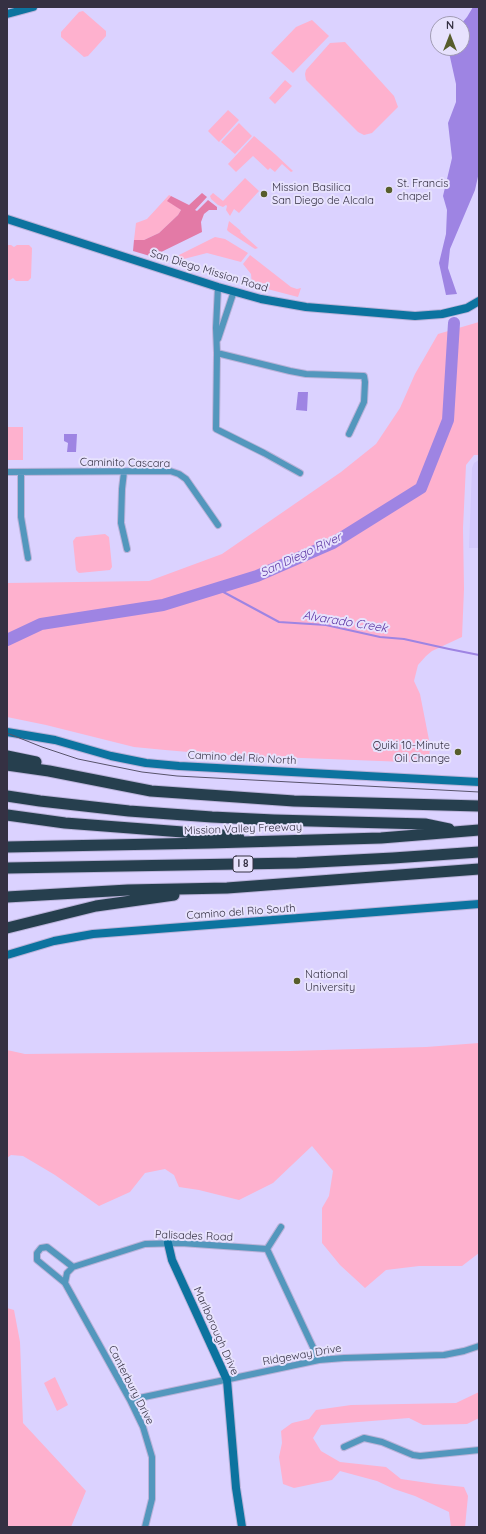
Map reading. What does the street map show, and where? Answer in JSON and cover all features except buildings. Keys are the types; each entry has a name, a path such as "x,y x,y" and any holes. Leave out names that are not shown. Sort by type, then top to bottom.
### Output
{"highway":[{"path":"7,756 164,790"},
{"path":"7,765 49,771 151,790 294,801 479,806"},
{"path":"7,796 137,811 274,820 425,824 463,832"},
{"path":"7,815 76,824 222,835 259,842"},
{"name":"Mission Valley Freeway","path":"7,847 381,838 479,830"},
{"name":"I 8","path":"7,868 296,863 479,852"},
{"path":"7,897 128,890 227,888 479,869"},
{"path":"453,872 479,876"},
{"path":"7,928 96,906 227,888"},
{"path":"7,904 59,895"}],"main road":[{"path":"7,14 32,7"},
{"name":"San Diego Mission Road","path":"7,219 234,292 306,307 414,316 442,314 467,308 479,301"},
{"name":"Camino del Rio North","path":"7,732 55,740 110,756 146,763 187,767 479,782"},
{"name":"Camino del Rio South","path":"7,955 54,941 93,934 479,904"},
{"name":"Marlborough Drive","path":"168,1242 172,1260 227,1380 236,1488 242,1527"}],"street":[{"path":"218,287 216,328 216,429 300,473"},
{"path":"217,342 234,292"},
{"path":"217,354 295,372 364,376 364,402 349,434"},
{"name":"Caminito Cascara","path":"7,472 170,471 186,478 218,525"},
{"path":"21,472 21,517 28,558"},
{"path":"124,472 121,523 127,549"},
{"path":"281,1227 267,1249 319,1360"},
{"name":"Palisades Road","path":"73,1267 145,1244 168,1242 267,1249"},
{"path":"47,1247 73,1267 67,1273 65,1283 38,1260 37,1253 41,1248 47,1247"},
{"name":"Canterbury Drive","path":"65,1283 130,1400 143,1427 152,1457 152,1499 145,1527"},
{"name":"Ridgeway Drive","path":"130,1400 319,1360 444,1355 479,1346"},
{"path":"344,1447 364,1438 382,1442 413,1455 420,1456 479,1450"}],"shaded area":[{"path":"473,7 479,7 479,172 475,190 450,249 448,268 457,294 446,295 439,263 446,234 447,210 443,196 452,158 448,123 456,102 456,84 450,56 470,56 470,16 468,16"},
{"path":"83,11 106,31 106,36 88,56 84,57 61,37 61,32 79,12"},
{"path":"312,20 329,36 293,73 271,53 296,27"},
{"path":"345,42 394,96 398,107 372,133 364,135 358,132 306,80 306,70 330,43"},
{"path":"285,80 292,86 275,104 269,98"},
{"path":"228,110 239,120 219,142 208,131"},
{"path":"239,123 252,136 235,154 221,142"},
{"path":"254,136 293,171 291,172 282,164 275,172 270,168 268,170 253,156 236,172 228,164"},
{"path":"245,178 259,191 239,213 234,209 230,216 226,210 226,205 223,207 218,205 211,199 210,196 213,193 223,201"},
{"path":"202,193 207,197 195,210 197,211 208,200 217,207 217,210 209,210 204,214 201,222 202,232 155,255 150,256 133,251 134,240 144,240 159,233 178,215 181,210 167,201 171,196 189,205"},
{"path":"169,195 171,196 168,201 181,210 178,215 159,233 144,240 134,240 136,223 147,219"},
{"path":"229,221 258,248 255,249 229,232 227,230"},
{"path":"215,237 225,239 248,253 241,262 207,253 176,261 176,257 179,255"},
{"path":"7,245 14,247 17,245 29,245 32,248 31,278 28,281 16,281 13,278 7,280"},
{"path":"250,255 291,287 297,289 301,288 298,297 252,285 251,274 243,264"},
{"path":"479,322 479,455 474,455 466,465 463,528 464,589 462,637 432,651 426,656 418,665 414,681 420,694 430,745 429,761 406,762 224,755 134,747 7,717 7,583 149,581 222,554 341,472 376,444 400,408 415,374 438,334"},
{"path":"298,392 308,392 307,411 296,410"},
{"path":"7,427 23,427 23,460 7,460"},
{"path":"64,434 77,434 76,452 67,452 68,443 64,441"},
{"path":"479,460 479,548 469,548 472,468 474,463"},
{"path":"105,534 109,537 112,567 110,570 79,573 76,570 73,541 76,537"},
{"path":"479,1043 479,1253 462,1266 419,1266 386,1270 365,1288 340,1265 322,1243 322,1208 329,1196 333,1171 312,1146 273,1183 239,1200 199,1190 179,1187 174,1175 165,1169 145,1173 130,1192 99,1206 55,1175 23,1156 11,1155 7,1158 7,1050 25,1054 290,1051 426,1047"},
{"path":"7,1308 14,1310 20,1342 23,1423 86,1491 71,1527 7,1527"},
{"path":"55,1377 68,1405 57,1411 44,1383"},
{"path":"479,1392 479,1418 467,1424 423,1425 409,1418 321,1425 313,1438 321,1451 340,1462 386,1467 401,1479 464,1487 468,1496 465,1527 451,1527 449,1512 415,1496 377,1481 340,1471 332,1480 294,1488 283,1484 279,1457 282,1443 281,1431 292,1423 309,1419 316,1410 351,1405 456,1403"}],"waterway":[{"name":"San Diego River","path":"7,640 41,624 163,605 257,576 333,543 421,488 448,420 454,323"},
{"name":"Alvarado Creek","path":"216,588 279,622 326,625 380,637 404,639 479,655"}],"tram line":[{"path":"7,733 78,759 142,772 177,776 479,792"}],"place":[{"name":"St. Francis chapel","path":"389,190"},
{"name":"Mission Basilica San Diego de Alcala","path":"264,194"},
{"name":"Quiki 10-Minute Oil Change","path":"458,752"},
{"name":"National University","path":"297,981"}]}
